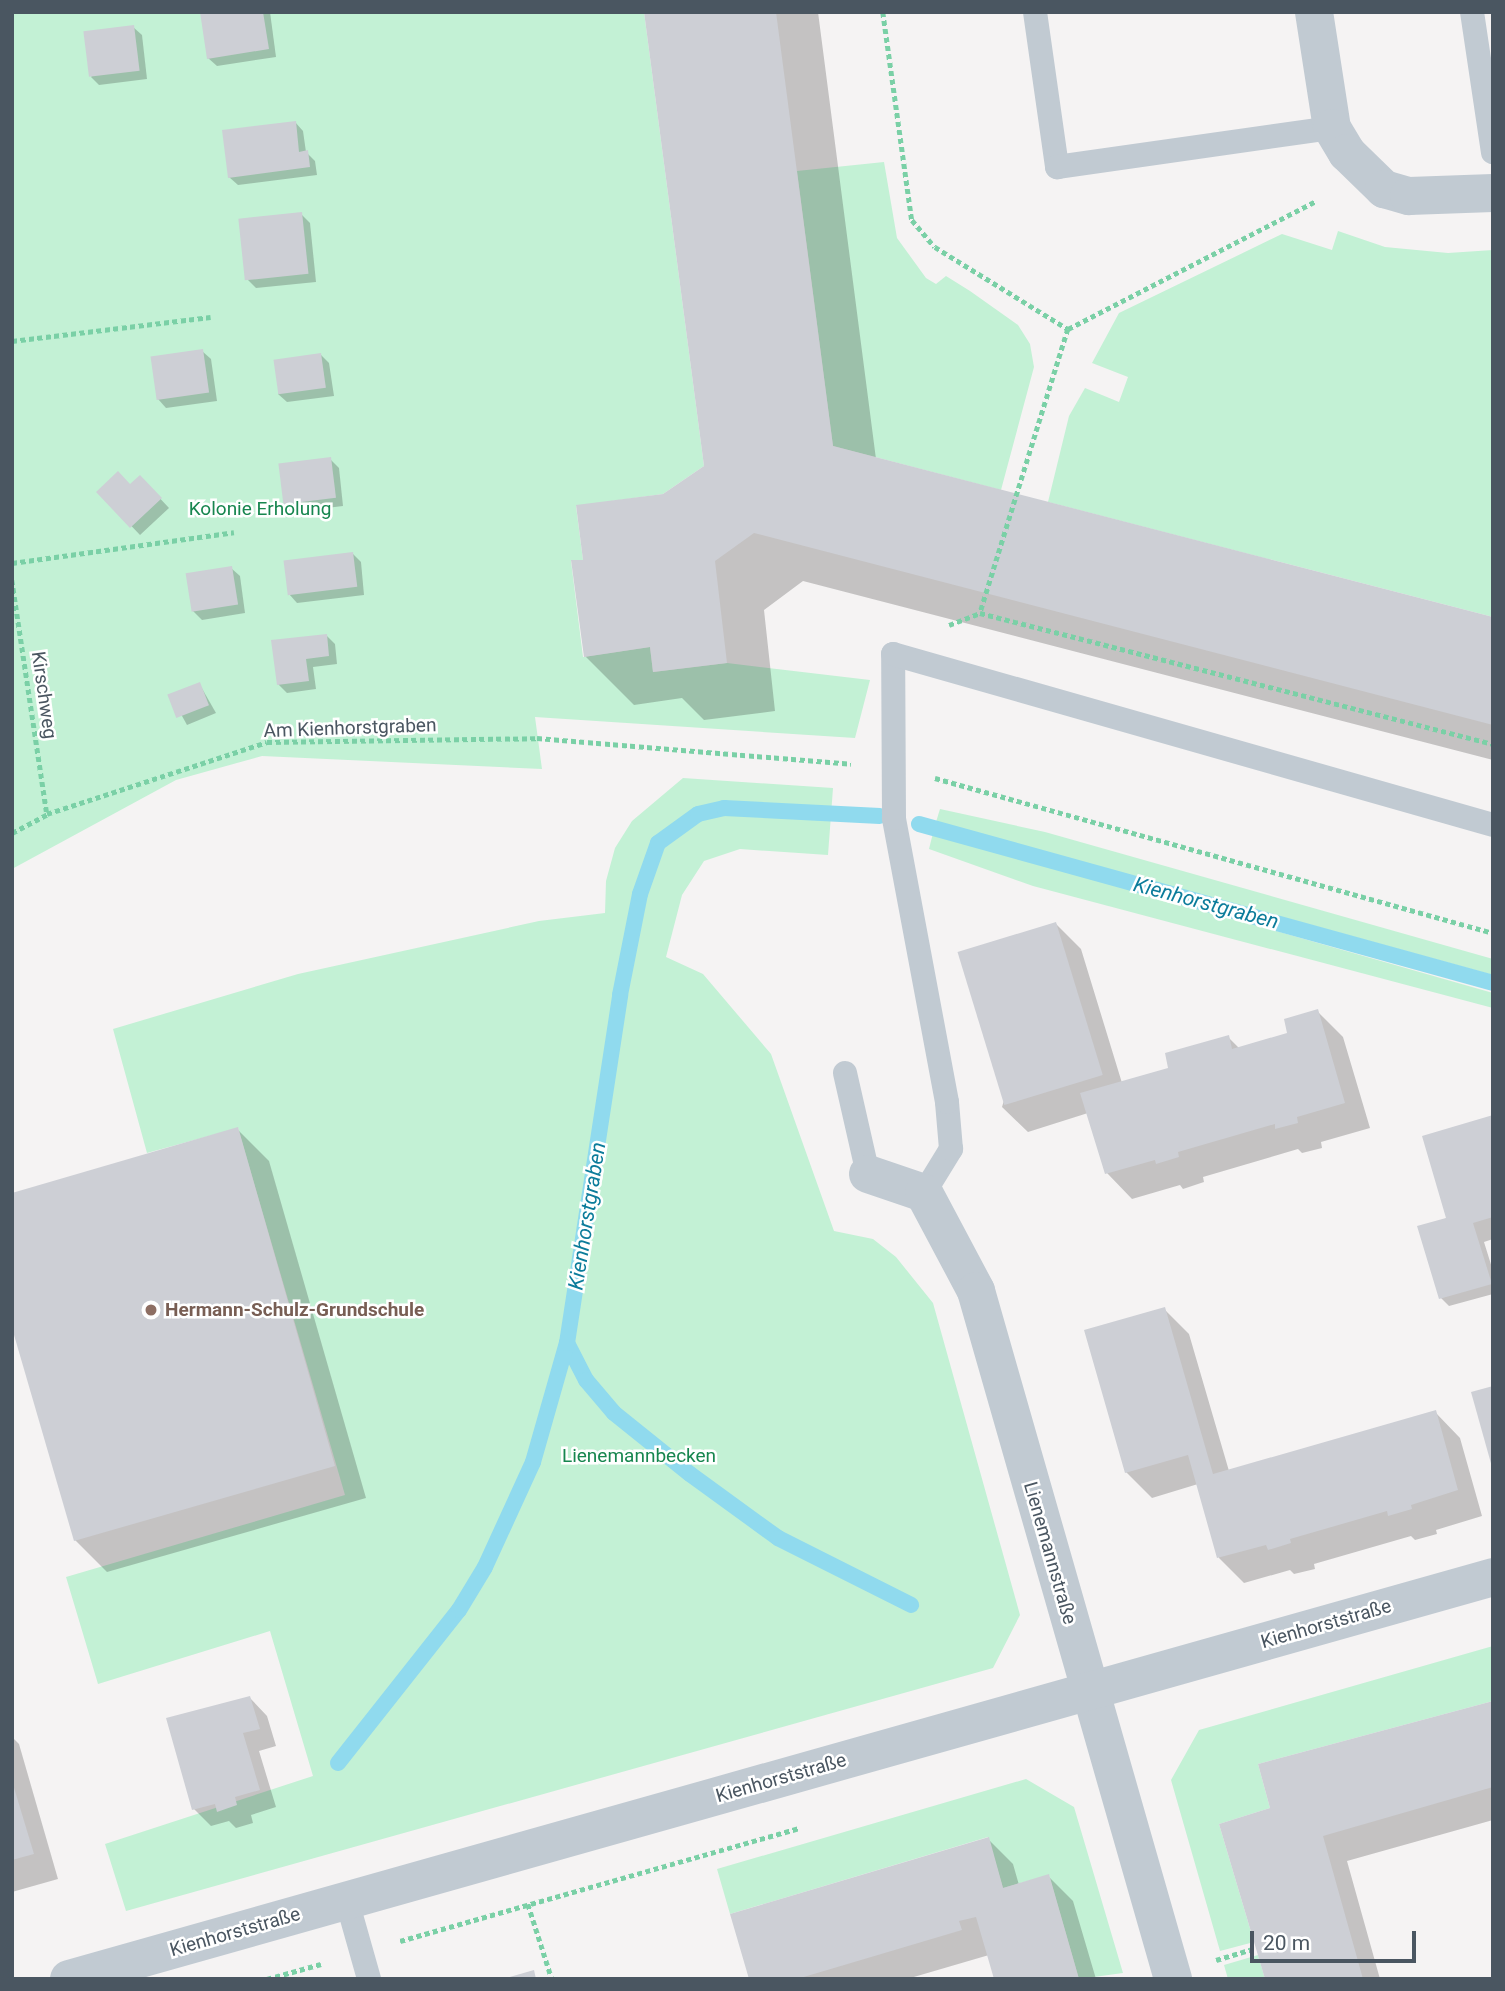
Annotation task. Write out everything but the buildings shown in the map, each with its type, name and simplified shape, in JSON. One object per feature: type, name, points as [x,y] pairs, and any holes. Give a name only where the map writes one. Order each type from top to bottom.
[{"type":"street","points":[[1314,12],[1332,128],[1347,153],[1384,189],[1409,195],[1493,192]]},
{"type":"street","points":[[868,1174],[924,1193]]},
{"type":"street","name":"Lienemannstraße","points":[[924,1193],[976,1291],[1172,1979]]},
{"type":"street","name":"Kienhorststraße","points":[[69,1979],[1493,1577]]},
{"type":"lane","points":[[1035,12],[1057,167],[1332,128]]},
{"type":"lane","points":[[1472,12],[1493,152]]},
{"type":"lane","points":[[924,1193],[951,1149],[947,1102],[894,818],[893,654],[1493,825]]},
{"type":"lane","points":[[845,1073],[868,1174]]},
{"type":"lane","points":[[347,1901],[369,1979]]},
{"type":"path","points":[[883,12],[912,220],[935,247],[1069,329]]},
{"type":"path","points":[[1315,201],[1069,329],[980,613],[1493,744]]},
{"type":"path","points":[[12,341],[211,317]]},
{"type":"path","points":[[12,563],[233,532]]},
{"type":"path","name":"Kirschweg","points":[[12,580],[47,814]]},
{"type":"path","name":"Am Kienhorstgraben","points":[[12,834],[47,814],[267,742],[537,737],[893,767],[1493,933]]},
{"type":"path","points":[[267,1979],[812,1824]]},
{"type":"path","points":[[528,1904],[552,1979]]},
{"type":"path","points":[[1213,1961],[1256,1948]]},
{"type":"green space","name":"Kolonie Erholung","points":[[12,12],[644,12],[704,466],[663,494],[576,506],[583,560],[571,561],[583,657],[650,647],[653,672],[727,663],[870,680],[855,738],[535,717],[542,769],[262,756],[176,780],[12,869]]},
{"type":"green space","points":[[884,162],[897,238],[926,278],[936,284],[946,276],[970,291],[1018,325],[1030,344],[1034,367],[1001,490],[833,446],[797,171]]},
{"type":"green space","points":[[1338,231],[1385,247],[1448,253],[1493,250],[1493,617],[1048,502],[1069,416],[1085,388],[1119,402],[1128,377],[1092,363],[1119,313],[1282,234],[1332,250]]},
{"type":"green space","name":"Lienemannbecken","points":[[683,778],[833,788],[828,855],[740,849],[704,861],[682,895],[666,957],[703,974],[771,1054],[834,1231],[873,1239],[896,1257],[933,1303],[1020,1615],[993,1668],[126,1911],[105,1844],[313,1776],[270,1631],[98,1684],[66,1577],[345,1495],[238,1128],[147,1153],[113,1029],[298,974],[539,921],[605,913],[606,881],[615,848],[632,821]]},
{"type":"green space","points":[[940,809],[1045,832],[1493,959],[1493,975],[936,822]]},
{"type":"green space","points":[[933,833],[1493,993],[1493,1008],[1033,886],[929,849]]},
{"type":"green space","points":[[1493,1646],[1493,1701],[1258,1764],[1270,1808],[1219,1824],[1254,1942],[1220,1951],[1171,1780],[1199,1730]]},
{"type":"green space","points":[[1026,1779],[1074,1807],[1123,1973],[1079,1979],[1049,1875],[1003,1888],[988,1837],[730,1914],[717,1869]]},
{"type":"green space","points":[[1258,1955],[1265,1979],[1228,1979],[1224,1965]]},
{"type":"waterway","name":"Kienhorstgraben","points":[[338,1763],[459,1610],[485,1567],[533,1462],[567,1343],[620,995],[640,894],[658,843],[698,814],[724,808],[880,816]]},
{"type":"waterway","name":"Kienhorstgraben","points":[[919,824],[1493,983]]},
{"type":"waterway","points":[[567,1343],[586,1380],[614,1413],[690,1474],[778,1538],[911,1605]]},
{"type":"place","name":"Hermann-Schulz-Grundschule","points":[[151,1310]]}]
